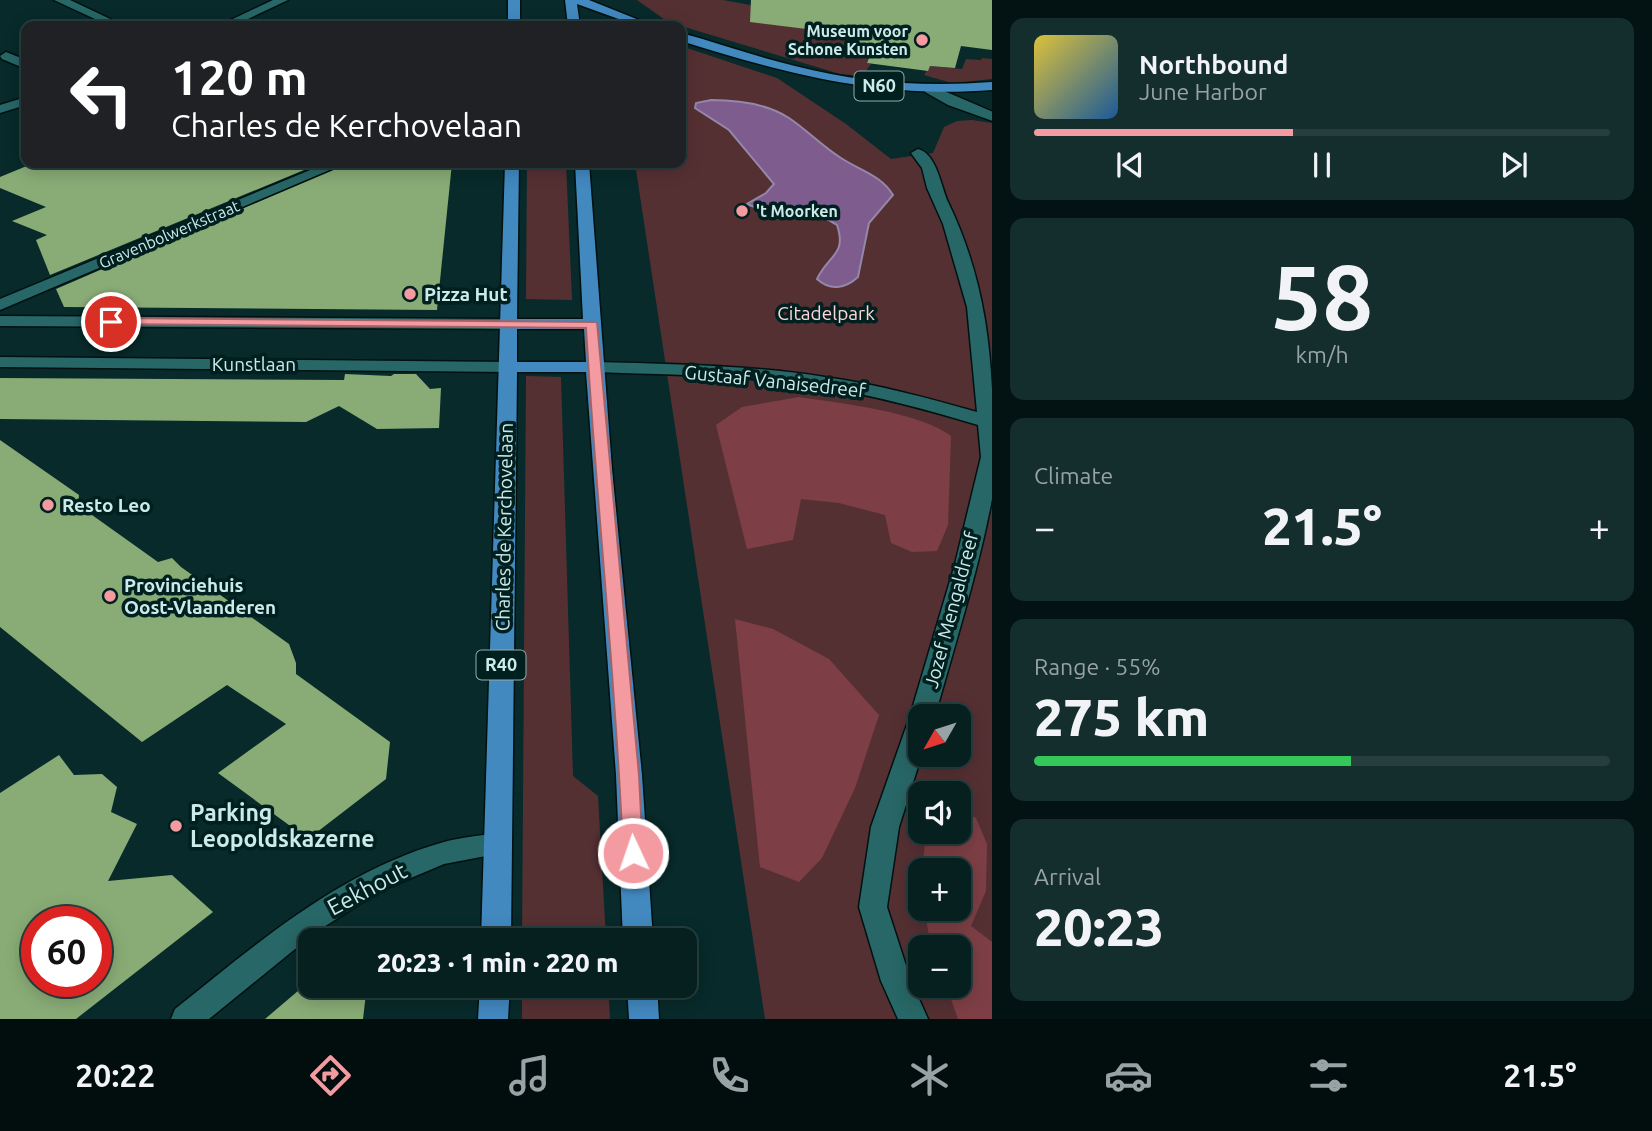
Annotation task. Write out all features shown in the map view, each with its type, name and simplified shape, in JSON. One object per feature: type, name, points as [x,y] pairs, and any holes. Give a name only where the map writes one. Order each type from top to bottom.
[{"type":"main road","points":[[514,0],[514,21]]},
{"type":"main road","points":[[571,0],[573,21]]},
{"type":"main road","points":[[578,0],[636,21]]},
{"type":"main road","points":[[622,3],[644,21]]},
{"type":"main road","name":"N60","points":[[686,39],[810,76],[859,84],[930,89],[992,86]]},
{"type":"main road","name":"Charles de Kerchovelaan","points":[[496,928],[512,168]]},
{"type":"main road","points":[[582,168],[602,469],[629,775],[637,928]]},
{"type":"main road","points":[[509,324],[592,324]]},
{"type":"main road","points":[[508,367],[595,368]]},
{"type":"main road","points":[[493,1019],[494,998]]},
{"type":"main road","points":[[643,998],[644,1019]]},
{"type":"street","points":[[60,0],[108,21]]},
{"type":"street","points":[[235,21],[282,0]]},
{"type":"street","points":[[6,57],[21,63]]},
{"type":"street","points":[[930,89],[953,102],[992,117]]},
{"type":"street","points":[[0,109],[21,102]]},
{"type":"street","name":"Jozef Mengaldreef","points":[[918,153],[929,168],[932,183],[951,224],[976,307],[992,458],[925,704]]},
{"type":"street","name":"Gravenbolwerkstraat","points":[[0,305],[326,168]]},
{"type":"street","points":[[0,321],[509,324]]},
{"type":"street","name":"Kunstlaan","points":[[0,362],[508,367]]},
{"type":"street","name":"Gustaaf Vanaisedreef","points":[[595,368],[732,372],[825,382],[902,397],[989,423]]},
{"type":"street","name":"Jozef Mengaldreef","points":[[908,757],[885,827],[873,907],[896,981],[913,1019]]},
{"type":"street","name":"Eekhout","points":[[186,1019],[309,920],[393,872],[441,853],[497,844]]},
{"type":"green space","points":[[637,0],[723,0],[761,7],[856,34],[845,55],[869,58],[867,63],[871,64],[862,76],[840,74],[686,27],[686,21],[667,21]]},
{"type":"green space","name":"Citadelpark","points":[[686,48],[777,78],[846,124],[891,159],[933,153],[944,127],[957,121],[992,123],[992,1019],[765,1019],[636,168],[686,168]]},
{"type":"green space","points":[[966,59],[992,59],[992,79],[952,83],[924,75],[930,66],[962,69]]},
{"type":"green space","points":[[527,168],[566,168],[572,300],[526,299]]},
{"type":"green space","points":[[526,376],[561,377],[573,776],[598,796],[605,928],[522,928]]},
{"type":"green space","points":[[522,998],[609,998],[610,1019],[522,1019]]},
{"type":"shaded area","points":[[711,100],[751,103],[780,113],[888,188],[893,195],[869,223],[858,277],[837,287],[817,279],[838,249],[840,235],[837,225],[807,210],[765,209],[747,204],[766,193],[774,184],[729,130],[695,108],[696,103]]},
{"type":"shaded area","points":[[799,397],[900,415],[951,436],[948,525],[937,551],[912,552],[891,543],[885,515],[839,503],[801,499],[793,540],[747,549],[716,425],[742,407]]},
{"type":"shaded area","points":[[735,619],[773,629],[829,659],[879,715],[855,788],[822,858],[799,882],[760,867]]},
{"type":"shaded area","points":[[971,816],[976,818],[987,844],[986,891],[971,926],[992,942],[992,1019],[958,1019],[951,998],[971,998],[971,935],[929,935],[926,921],[971,921],[971,858],[923,858],[925,844],[971,844]]},
{"type":"building","name":"Museum voor Schone Kunsten","points":[[751,0],[992,0],[992,50],[961,46],[955,68],[930,66],[928,71],[867,63],[869,58],[844,55],[855,35],[750,22]]},
{"type":"building","points":[[22,168],[309,168],[50,275],[36,240],[47,235],[12,221],[46,207],[0,188],[0,177]]},
{"type":"building","points":[[336,168],[451,168],[437,310],[64,307],[56,289]]},
{"type":"building","points":[[345,374],[416,374],[430,389],[441,388],[439,428],[377,429],[339,406],[306,422],[0,419],[0,378],[344,380]]},
{"type":"building","name":"Provinciehuis Oost-Vlaanderen","points":[[0,440],[79,495],[78,505],[158,562],[172,558],[289,644],[296,663],[296,674],[390,742],[386,779],[308,839],[218,773],[286,724],[227,685],[142,742],[0,627]]},
{"type":"building","points":[[59,755],[74,775],[102,774],[117,787],[111,812],[137,824],[108,881],[172,875],[213,912],[112,991],[112,906],[21,906],[21,997],[104,997],[76,1019],[0,1019],[0,793]]},
{"type":"building","points":[[298,991],[298,998],[365,998],[363,1019],[265,1019]]},
{"type":"place","name":"Museum voor Schone Kunsten","points":[[922,40]]},
{"type":"place","name":"'t Moorken","points":[[742,211]]},
{"type":"place","name":"Pizza Hut","points":[[410,294]]},
{"type":"place","name":"Resto Leo","points":[[48,505]]},
{"type":"place","name":"Provinciehuis Oost-Vlaanderen","points":[[110,596]]},
{"type":"place","name":"Parking Leopoldskazerne","points":[[176,826]]},
{"type":"route","points":[[111,322],[592,324],[633,853]]}]
